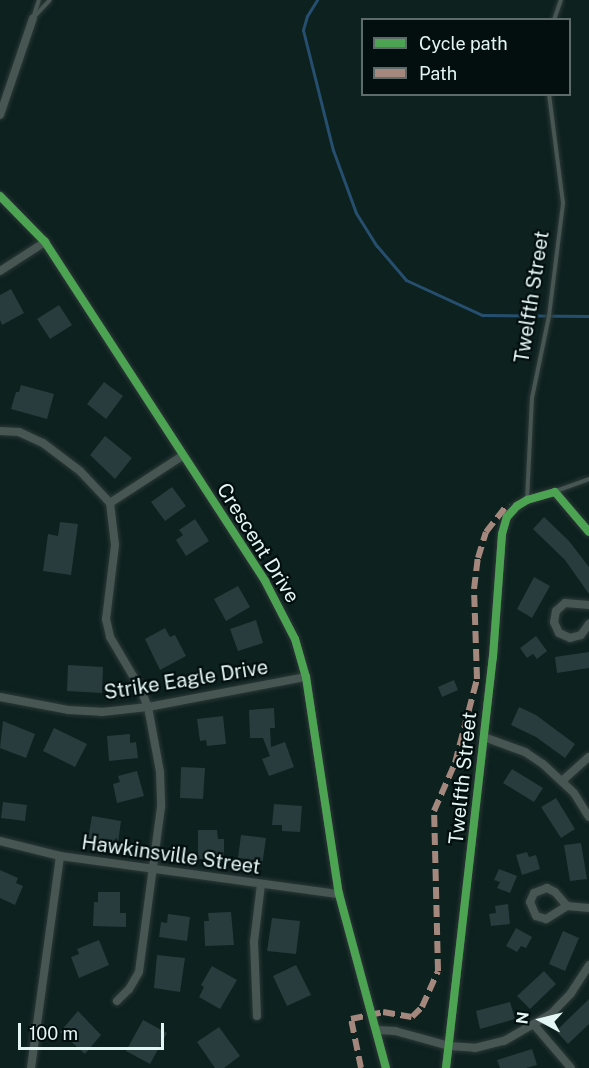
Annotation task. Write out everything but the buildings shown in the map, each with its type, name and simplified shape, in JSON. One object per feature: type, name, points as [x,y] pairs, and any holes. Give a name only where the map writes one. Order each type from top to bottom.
[{"type":"street","points":[[0,115],[33,18]]},
{"type":"street","name":"Crescent Drive","points":[[0,196],[45,242],[283,613],[295,639],[306,677],[339,894],[386,1068]]},
{"type":"street","points":[[0,271],[45,242]]},
{"type":"street","points":[[0,431],[19,432],[44,443],[80,471],[110,503],[114,545],[106,619],[110,637],[140,688],[148,707],[160,772],[162,807],[138,972],[129,989],[117,1001]]},
{"type":"street","points":[[110,503],[182,456]]},
{"type":"street","points":[[526,500],[555,492],[589,532]]},
{"type":"street","name":"Twelfth Street","points":[[446,1068],[484,736],[502,534],[507,517],[526,500]]},
{"type":"street","points":[[589,605],[565,603],[556,611],[554,622],[559,633],[570,638],[582,635],[589,624]]},
{"type":"street","name":"Strike Eagle Drive","points":[[0,697],[85,712],[148,707],[306,677]]},
{"type":"street","points":[[484,736],[525,752],[562,781],[589,817]]},
{"type":"street","points":[[562,781],[589,757]]},
{"type":"street","name":"Hawkinsville Street","points":[[0,841],[60,856],[339,894]]},
{"type":"street","points":[[31,1068],[60,856]]},
{"type":"street","points":[[257,1016],[254,942],[261,884]]},
{"type":"street","points":[[567,906],[589,908]]},
{"type":"street","points":[[377,1030],[394,1031],[449,1046],[475,1048],[490,1045],[535,1026],[561,1005],[589,965]]},
{"type":"street","points":[[535,1026],[571,1068]]},
{"type":"lane","points":[[33,18],[39,0]]},
{"type":"lane","points":[[33,18],[50,0]]},
{"type":"lane","points":[[555,18],[561,0]]},
{"type":"lane","name":"Twelfth Street","points":[[526,500],[532,398],[549,316],[563,203],[549,96]]},
{"type":"lane","points":[[555,492],[589,479]]},
{"type":"waterway","points":[[317,0],[307,16],[303,30],[333,150],[356,213],[377,246],[406,280],[482,315],[589,316]]},
{"type":"marked path","points":[[361,1068],[351,1019],[383,1012],[412,1017],[422,1007],[438,971],[434,811],[455,763],[477,679],[474,589],[478,558],[486,532],[508,504]]},
{"type":"cycle path","points":[[0,196],[45,242],[265,581],[295,639],[306,677],[339,894],[386,1068]]},
{"type":"cycle path","points":[[446,1068],[493,657],[502,534],[507,517],[517,506],[527,500],[555,492],[589,532]]}]
